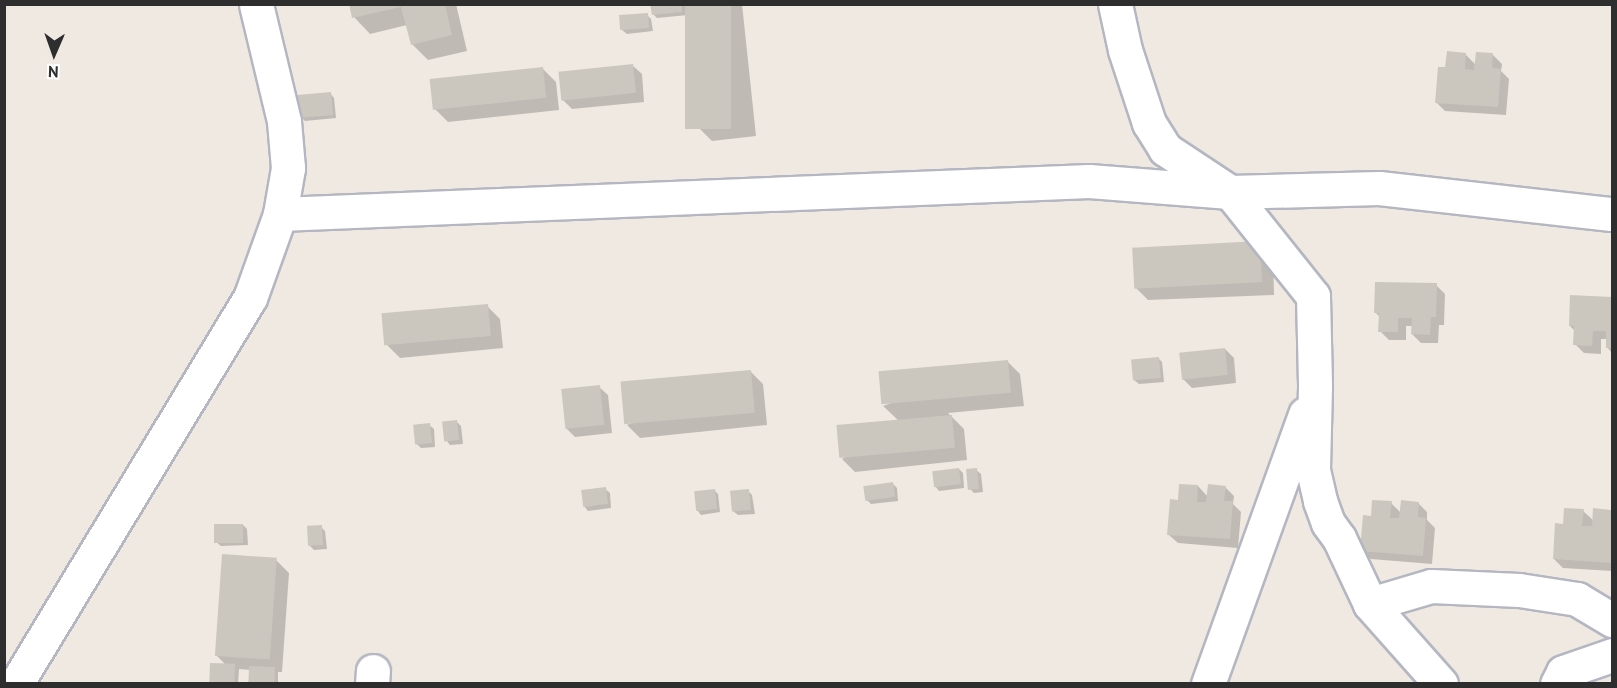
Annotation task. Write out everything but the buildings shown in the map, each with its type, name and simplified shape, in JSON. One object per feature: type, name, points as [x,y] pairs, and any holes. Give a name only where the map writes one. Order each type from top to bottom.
[{"type":"street","points":[[16,684],[250,298],[280,214],[288,168],[284,121],[256,4]]},
{"type":"street","points":[[1115,4],[1125,50],[1149,123],[1165,148],[1230,192],[1313,296],[1315,387],[1313,470],[1320,501],[1328,523],[1339,537],[1370,604],[1441,684]]},
{"type":"street","points":[[280,214],[1089,181],[1230,192],[1379,188],[1612,214]]},
{"type":"street","points":[[1208,684],[1315,387]]},
{"type":"street","points":[[1370,604],[1431,585],[1519,590],[1577,599],[1612,620]]},
{"type":"street","points":[[1557,684],[1563,672],[1612,655]]}]
